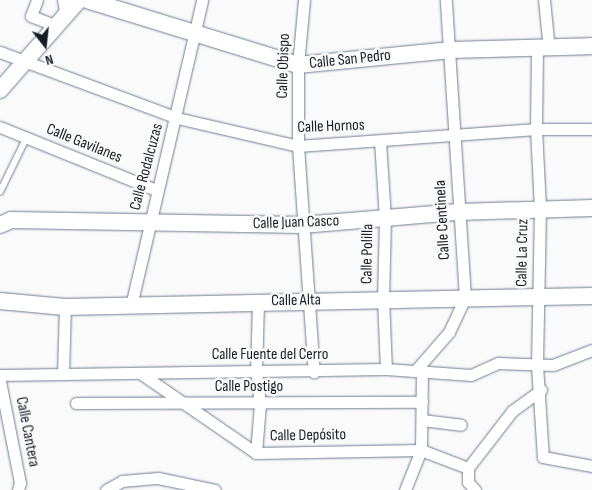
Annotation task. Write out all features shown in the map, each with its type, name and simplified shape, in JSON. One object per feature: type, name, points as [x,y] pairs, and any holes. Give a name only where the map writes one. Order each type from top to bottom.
[{"type":"street","points":[[37,0],[31,16],[55,25],[65,10],[63,0]]},
{"type":"street","points":[[0,90],[79,0]]},
{"type":"street","name":"Calle San Pedro","points":[[87,0],[195,35],[298,65],[451,50],[543,49],[592,46]]},
{"type":"street","name":"Calle Rodalcuzas","points":[[131,306],[156,190],[177,118],[202,0]]},
{"type":"street","name":"Calle Obispo","points":[[304,0],[298,65],[298,146],[302,226],[314,372]]},
{"type":"street","name":"Calle Centinela","points":[[418,371],[449,332],[465,297],[458,212],[451,50],[446,0]]},
{"type":"street","name":"Calle La Cruz","points":[[544,0],[543,49],[536,129],[540,209],[537,365],[543,458],[592,466]]},
{"type":"street","name":"Calle Hornos","points":[[0,52],[177,118],[298,146],[536,129],[592,129]]},
{"type":"street","name":"Calle Gavilanes","points":[[0,127],[156,190]]},
{"type":"street","name":"Calle Polilla","points":[[380,141],[385,218],[383,298],[386,369]]},
{"type":"street","name":"Calle Juan Casco","points":[[0,224],[11,220],[302,226],[458,212],[592,208]]},
{"type":"street","name":"Calle Alta","points":[[0,301],[65,307],[308,302],[383,298],[592,296]]},
{"type":"street","points":[[256,453],[260,404],[256,371],[258,302]]},
{"type":"street","points":[[62,374],[65,307]]},
{"type":"street","name":"Calle Fuente del Cerro","points":[[0,375],[256,371],[314,372],[386,369],[470,375],[498,363],[553,365],[592,350]]},
{"type":"street","points":[[405,490],[421,450],[422,402],[418,371]]},
{"type":"street","name":"Calle Depósito","points":[[140,373],[256,453],[421,450],[468,468]]},
{"type":"street","name":"Calle Cantera","points":[[0,381],[20,483],[18,490]]},
{"type":"street","points":[[475,490],[468,482],[468,468],[512,411],[540,390]]},
{"type":"street","name":"Calle Postigo","points":[[76,403],[260,404],[422,402]]},
{"type":"street","points":[[422,420],[461,425]]},
{"type":"street","points":[[106,490],[122,481],[158,478],[215,490]]},
{"type":"lane","points":[[0,192],[26,139]]}]
